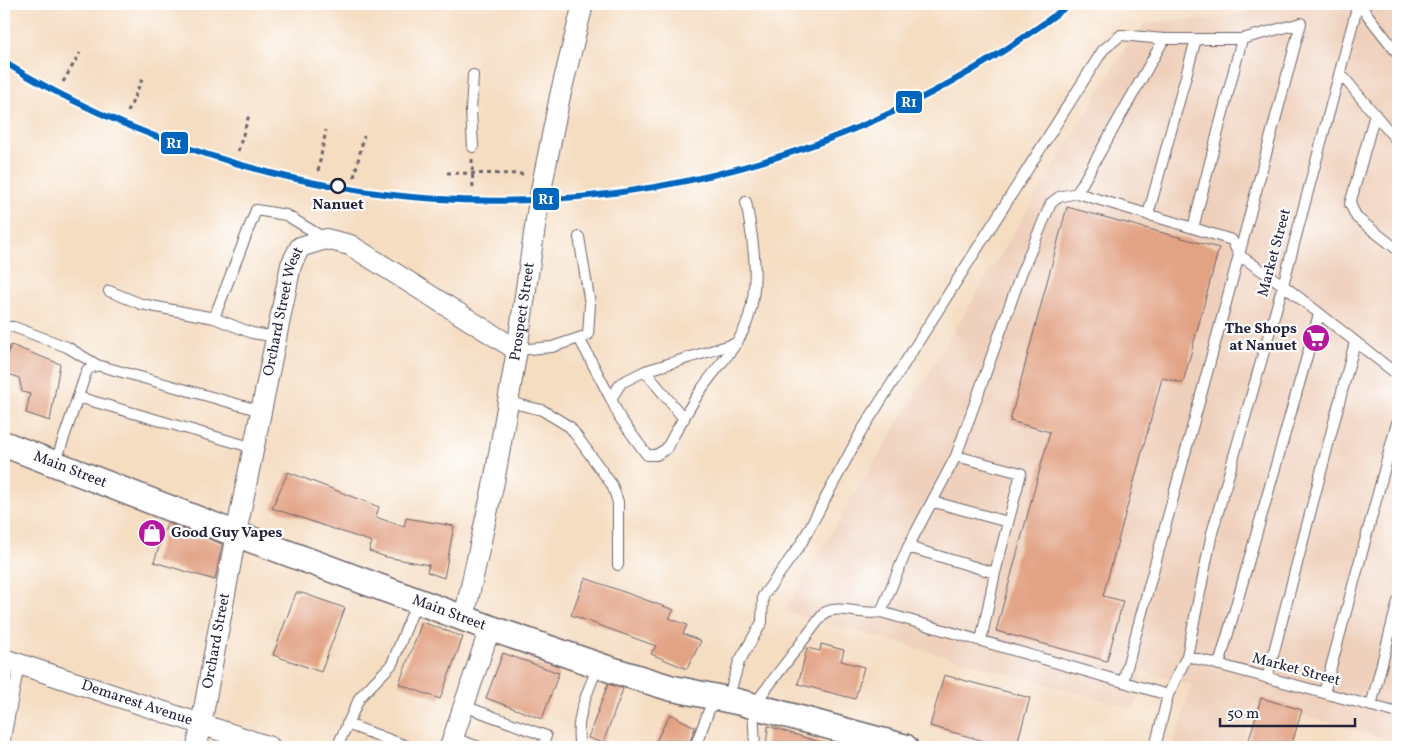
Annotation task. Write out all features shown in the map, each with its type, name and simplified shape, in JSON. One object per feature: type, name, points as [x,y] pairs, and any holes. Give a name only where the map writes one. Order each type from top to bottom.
[{"type":"street","name":"Prospect Street","points":[[464,618],[495,477],[517,350],[539,200],[560,96],[583,4]]},
{"type":"street","name":"Orchard Street West","points":[[236,534],[291,265],[300,247],[326,239],[350,245],[517,350]]},
{"type":"street","name":"Main Street","points":[[4,444],[236,534],[598,666],[671,688],[753,706],[901,747]]},
{"type":"street","name":"Orchard Street","points":[[197,747],[203,723],[236,534]]},
{"type":"street","points":[[452,743],[490,628]]},
{"type":"street","name":"Demarest Avenue","points":[[12,662],[203,723],[270,747]]},
{"type":"lane","points":[[1359,4],[1398,54]]},
{"type":"lane","name":"Market Street","points":[[1155,747],[1168,694],[1186,656],[1212,533],[1359,4]]},
{"type":"lane","points":[[695,747],[762,622],[763,596],[801,544],[861,432],[1103,50],[1121,35],[1164,39],[1242,39],[1301,23],[1124,682]]},
{"type":"lane","points":[[1077,193],[1164,39]]},
{"type":"lane","points":[[1148,215],[1196,39]]},
{"type":"lane","points":[[1193,228],[1242,39]]},
{"type":"lane","points":[[1340,73],[1398,142]]},
{"type":"lane","points":[[473,75],[473,147]]},
{"type":"lane","points":[[1375,114],[1350,204],[1357,218],[1398,250]]},
{"type":"lane","points":[[881,612],[908,547],[934,502],[956,456],[1021,274],[1052,203],[1059,197],[1077,193],[1232,240],[1239,255],[1282,285],[1398,375]]},
{"type":"lane","points":[[579,338],[620,418],[644,452],[651,456],[666,450],[701,390],[737,343],[745,329],[751,308],[755,256],[746,202]]},
{"type":"lane","points":[[214,318],[256,210],[286,215],[326,239]]},
{"type":"lane","points":[[517,350],[552,347],[588,335],[590,304],[579,237]]},
{"type":"lane","points":[[109,291],[141,304],[214,318],[252,333],[276,337]]},
{"type":"lane","points":[[1219,665],[1319,314]]},
{"type":"lane","points":[[4,330],[6,327],[14,327],[67,347],[96,365],[261,411]]},
{"type":"lane","points":[[1267,678],[1355,342]]},
{"type":"lane","points":[[611,399],[621,382],[645,371],[737,343]]},
{"type":"lane","points":[[54,465],[87,370],[96,365]]},
{"type":"lane","points":[[645,371],[684,419]]},
{"type":"lane","points":[[78,397],[254,448]]},
{"type":"lane","points":[[508,402],[542,410],[570,427],[612,485],[618,502],[618,565]]},
{"type":"lane","points":[[1324,693],[1398,419]]},
{"type":"lane","points":[[956,456],[1020,473],[995,573],[981,641]]},
{"type":"lane","points":[[934,502],[1008,522]]},
{"type":"lane","points":[[908,547],[995,573]]},
{"type":"lane","points":[[337,747],[360,697],[392,664],[418,601]]},
{"type":"lane","points":[[1371,706],[1398,601]]},
{"type":"lane","points":[[755,747],[753,706],[824,613],[832,610],[871,614],[881,612],[1168,694]]},
{"type":"lane","name":"Market Street","points":[[1186,656],[1398,713]]},
{"type":"lane","points":[[4,744],[12,662]]},
{"type":"lane","points":[[580,747],[578,739],[581,708],[598,666]]},
{"type":"lane","points":[[464,706],[546,736],[542,747]]},
{"type":"lane","points":[[347,724],[409,747]]},
{"type":"lane","points":[[452,743],[479,747]]},
{"type":"path","points":[[63,82],[80,53]]},
{"type":"path","points":[[128,112],[143,77]]},
{"type":"path","points":[[238,151],[249,115]]},
{"type":"path","points":[[318,171],[326,130]]},
{"type":"path","points":[[354,177],[364,136]]},
{"type":"path","points":[[447,173],[471,171],[527,174]]},
{"type":"path","points":[[471,171],[473,189]]},
{"type":"shaded area","points":[[1263,4],[1398,4],[1398,742],[1254,702],[1241,747],[1174,747],[1191,685],[1143,671],[1135,709],[784,611],[1123,52],[1136,34],[1145,24],[1169,20],[1223,19]]},
{"type":"building","points":[[1067,207],[1219,248],[1183,383],[1162,378],[1103,596],[1123,601],[1107,661],[996,631],[1050,432],[1010,421]]},
{"type":"building","points":[[11,345],[60,364],[50,421],[26,413],[30,394],[22,392],[19,378],[4,372],[4,361]]},
{"type":"building","points":[[288,472],[379,507],[376,517],[404,527],[406,518],[454,526],[444,578],[427,572],[429,565],[386,557],[369,551],[372,542],[272,508]]},
{"type":"building","points":[[167,523],[222,544],[215,580],[154,562]]},
{"type":"building","points":[[585,578],[674,610],[669,618],[687,625],[683,634],[701,641],[687,669],[651,654],[656,646],[571,615]]},
{"type":"building","points":[[296,593],[302,593],[345,608],[321,672],[273,655]]},
{"type":"building","points":[[422,622],[463,637],[440,699],[399,684]]},
{"type":"building","points":[[821,644],[844,650],[841,661],[864,667],[855,699],[798,684],[807,648],[820,651]]},
{"type":"building","points":[[503,653],[559,673],[542,719],[486,698]]},
{"type":"building","points":[[944,675],[1030,698],[1016,747],[1006,747],[930,726]]},
{"type":"building","points":[[608,684],[623,689],[603,743],[588,738]]},
{"type":"building","points":[[1261,698],[1302,710],[1291,747],[1247,747]]},
{"type":"building","points":[[670,714],[695,727],[688,747],[653,747]]},
{"type":"building","points":[[768,726],[826,744],[825,747],[766,747]]},
{"type":"transit line","name":"R1","points":[[4,62],[52,90],[127,125],[206,154],[318,183],[431,198],[545,199],[657,187],[767,160],[873,121],[974,69],[1070,4]]},
{"type":"place","name":"Nanuet","points":[[338,186]]},
{"type":"place","name":"The Shops at Nanuet","points":[[1316,338]]},
{"type":"place","name":"Good Guy Vapes","points":[[152,533]]}]
